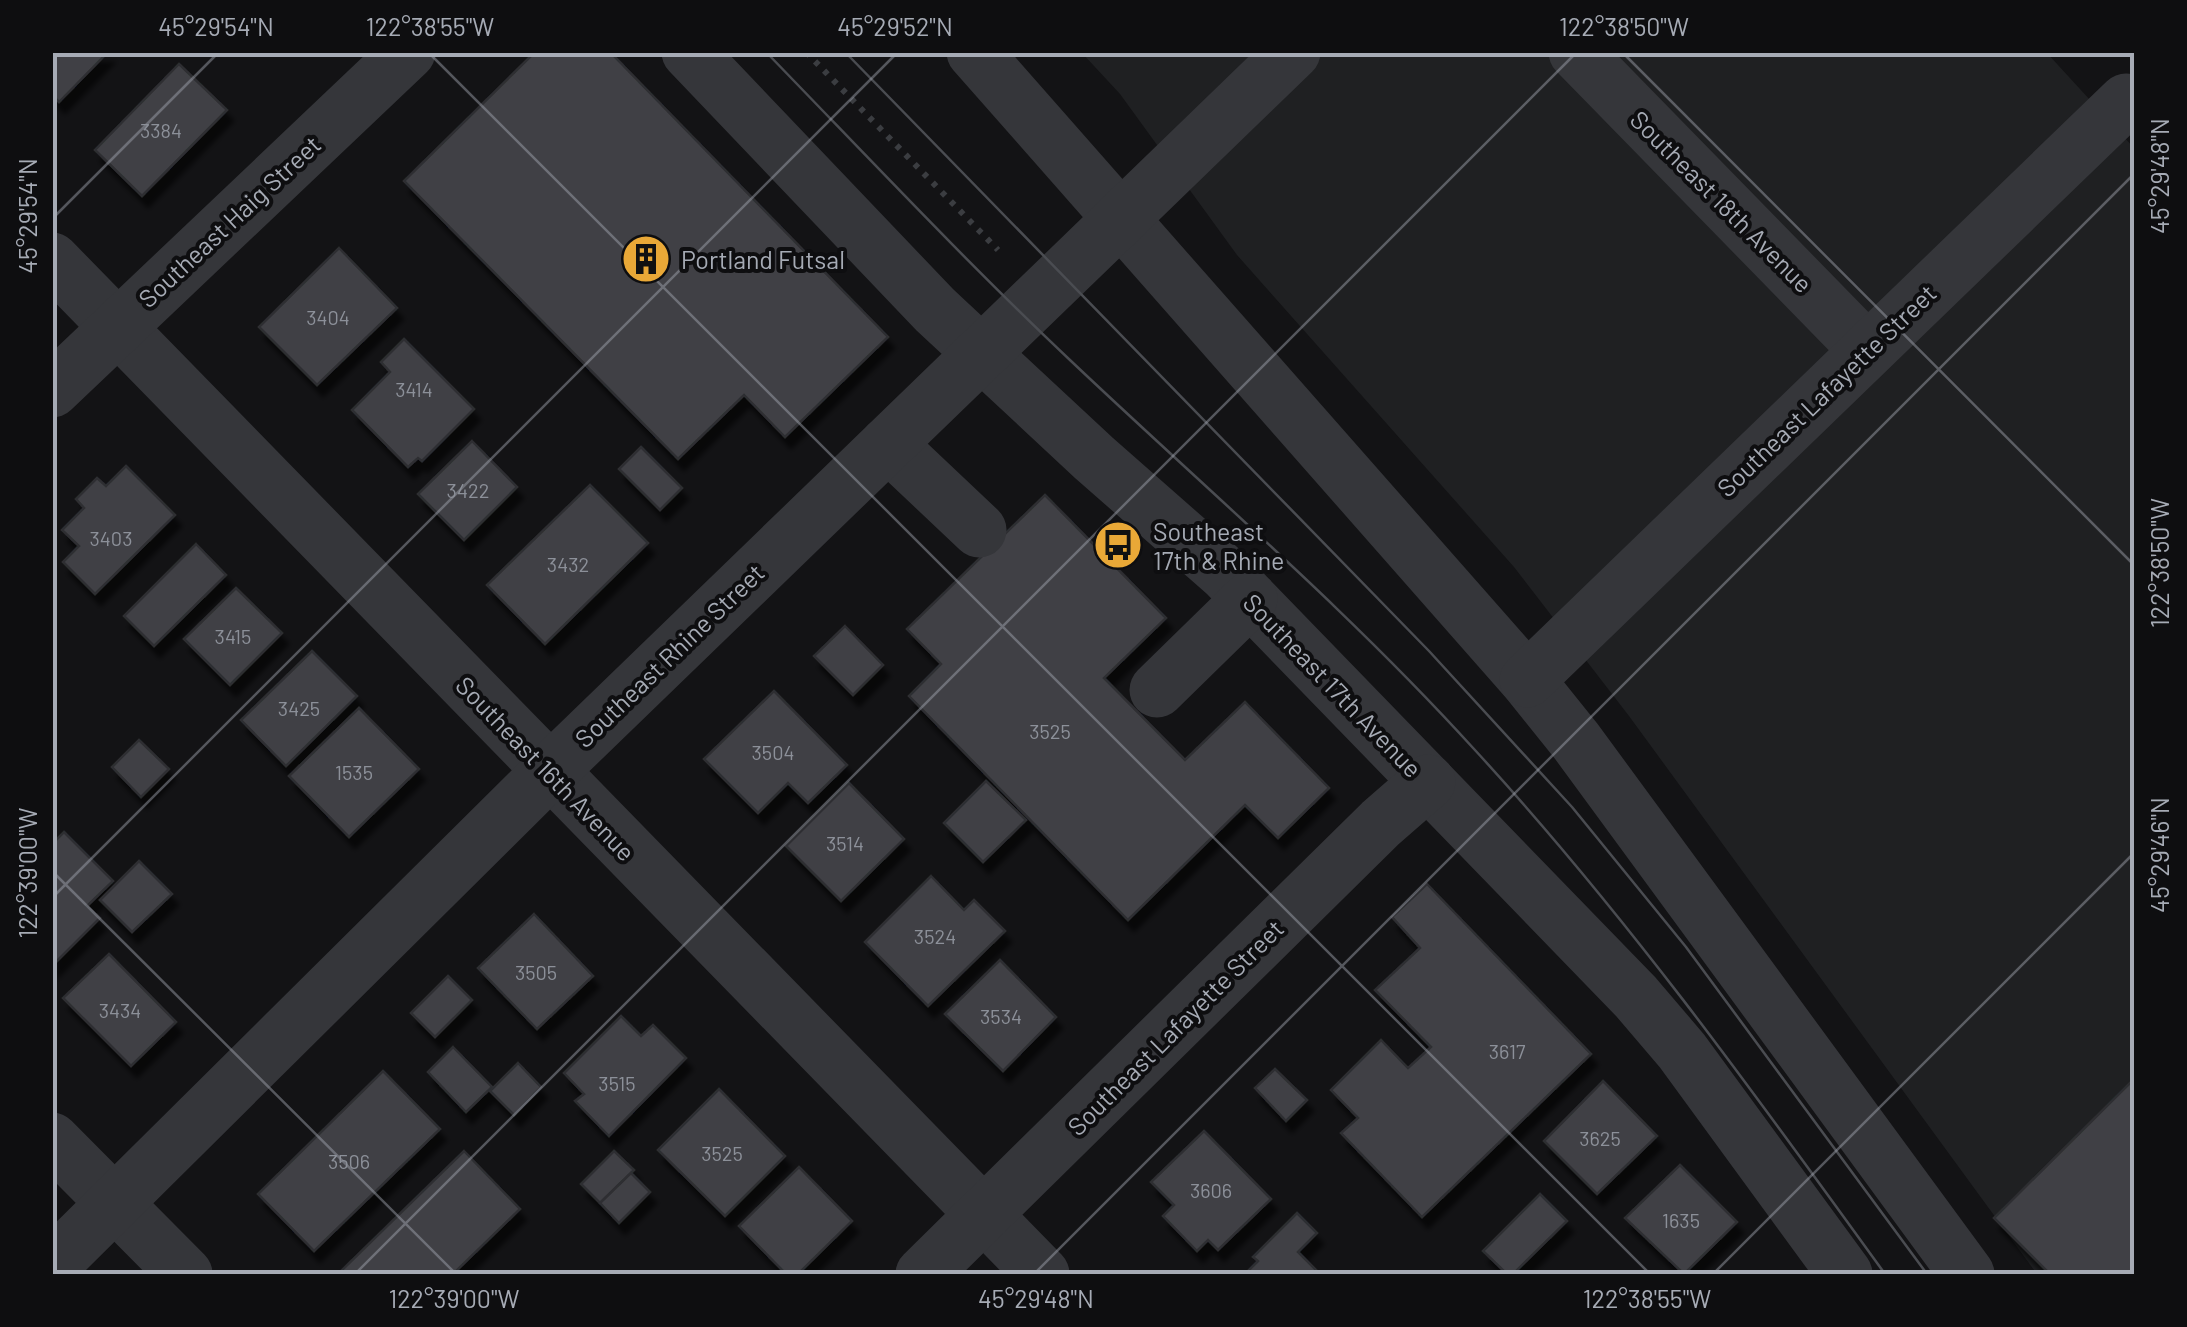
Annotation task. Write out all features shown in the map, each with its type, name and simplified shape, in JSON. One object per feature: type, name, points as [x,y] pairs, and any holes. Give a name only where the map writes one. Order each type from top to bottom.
[{"type":"street","name":"Southeast Haig Street","points":[[52,390],[408,52]]},
{"type":"street","name":"Southeast 17th Avenue","points":[[689,52],[924,298],[1250,599],[1636,997],[1682,1051],[1840,1273]]},
{"type":"street","points":[[974,52],[1527,680],[1967,1274]]},
{"type":"street","name":"Southeast Rhine Street","points":[[52,1265],[549,772],[1294,52]]},
{"type":"street","name":"Southeast 18th Avenue","points":[[1576,52],[1867,350]]},
{"type":"street","name":"Southeast Lafayette Street","points":[[1527,680],[2126,101]]},
{"type":"street","name":"Southeast 16th Avenue","points":[[52,260],[1042,1274]]},
{"type":"street","points":[[888,444],[979,530]]},
{"type":"street","points":[[1157,690],[1250,599]]},
{"type":"street","name":"Southeast Lafayette Street","points":[[923,1274],[1381,823],[1428,782]]},
{"type":"street","points":[[52,1140],[185,1274]]},
{"type":"path","points":[[806,52],[998,250]]},
{"type":"shaded area","points":[[1082,53],[2047,53],[2134,148],[2134,1274],[2037,1274],[1629,716],[1514,567],[1237,255],[1120,94]]},
{"type":"building","points":[[52,52],[108,52],[59,102],[52,95]]},
{"type":"building","name":"Portland Futsal","points":[[535,52],[610,52],[888,337],[785,437],[744,395],[678,459],[404,181]]},
{"type":"building","points":[[179,64],[227,110],[142,196],[95,150]]},
{"type":"building","points":[[339,248],[397,308],[317,385],[259,327]]},
{"type":"building","points":[[404,339],[474,409],[422,461],[418,458],[408,467],[352,410],[390,372],[381,362]]},
{"type":"building","points":[[472,441],[517,487],[464,540],[418,494]]},
{"type":"building","points":[[641,447],[682,488],[660,510],[619,469]]},
{"type":"building","points":[[126,466],[175,515],[95,594],[63,562],[79,546],[62,530],[84,508],[76,499],[97,478],[106,486]]},
{"type":"building","points":[[590,485],[648,543],[545,644],[487,585]]},
{"type":"building","points":[[1045,495],[1166,618],[1104,678],[1185,760],[1245,702],[1329,788],[1278,838],[1245,805],[1128,920],[909,696],[941,664],[907,629]]},
{"type":"building","points":[[196,544],[226,575],[154,646],[124,616]]},
{"type":"building","points":[[236,588],[282,633],[230,685],[184,639]]},
{"type":"building","points":[[845,626],[883,665],[853,695],[814,656]]},
{"type":"building","points":[[312,651],[357,696],[286,766],[241,720]]},
{"type":"building","points":[[774,691],[847,765],[808,803],[788,783],[758,813],[704,759]]},
{"type":"building","points":[[359,708],[419,769],[349,837],[289,776]]},
{"type":"building","points":[[139,740],[169,769],[141,797],[112,767]]},
{"type":"building","points":[[986,781],[1026,820],[983,862],[944,823]]},
{"type":"building","points":[[849,783],[904,839],[841,901],[786,846]]},
{"type":"building","points":[[64,832],[113,881],[87,906],[100,918],[52,966],[52,844]]},
{"type":"building","points":[[139,861],[172,894],[132,932],[100,900]]},
{"type":"building","points":[[931,876],[964,910],[974,900],[1005,931],[928,1006],[865,942]]},
{"type":"building","points":[[1427,884],[1591,1054],[1422,1217],[1341,1133],[1358,1118],[1331,1090],[1381,1040],[1408,1068],[1431,1047],[1375,990],[1420,948],[1392,917]]},
{"type":"building","points":[[534,914],[593,976],[537,1029],[478,968]]},
{"type":"building","points":[[109,954],[176,1022],[131,1066],[63,998]]},
{"type":"building","points":[[1000,960],[1056,1017],[1003,1071],[945,1014]]},
{"type":"building","points":[[448,976],[472,1000],[435,1037],[411,1013]]},
{"type":"building","points":[[621,1016],[641,1036],[653,1025],[686,1058],[609,1136],[575,1101],[584,1094],[564,1073]]},
{"type":"building","points":[[453,1047],[492,1087],[466,1112],[428,1072]]},
{"type":"building","points":[[518,1063],[541,1087],[514,1115],[490,1091]]},
{"type":"building","points":[[1275,1069],[1307,1100],[1286,1121],[1255,1088]]},
{"type":"building","points":[[383,1071],[440,1129],[314,1251],[258,1194]]},
{"type":"building","points":[[2134,1079],[2134,1274],[2050,1274],[1994,1218]]},
{"type":"building","points":[[1603,1081],[1657,1136],[1597,1194],[1544,1141]]},
{"type":"building","points":[[719,1089],[785,1156],[725,1216],[658,1150]]},
{"type":"building","points":[[1204,1131],[1271,1199],[1218,1250],[1208,1240],[1197,1251],[1163,1216],[1174,1205],[1151,1182]]},
{"type":"building","points":[[464,1151],[520,1209],[453,1274],[338,1274]]},
{"type":"building","points":[[614,1151],[634,1170],[600,1203],[581,1184]]},
{"type":"building","points":[[1680,1165],[1737,1222],[1684,1274],[1625,1218]]},
{"type":"building","points":[[799,1167],[852,1221],[798,1274],[786,1274],[739,1226]]},
{"type":"building","points":[[631,1173],[650,1192],[619,1223],[600,1203]]},
{"type":"building","points":[[1540,1194],[1567,1221],[1513,1274],[1507,1274],[1483,1251]]},
{"type":"building","points":[[1297,1213],[1317,1233],[1298,1252],[1320,1274],[1245,1274],[1258,1261],[1253,1257]]},
{"type":"tram line","points":[[766,52],[993,286],[1327,599],[1474,749],[1636,940],[1885,1274]]},
{"type":"tram line","points":[[845,52],[1429,651],[1572,807],[1686,947],[1927,1274]]},
{"type":"place","name":"Portland Futsal","points":[[646,259]]},
{"type":"place","name":"Southeast 17th & Rhine","points":[[1118,545]]}]
